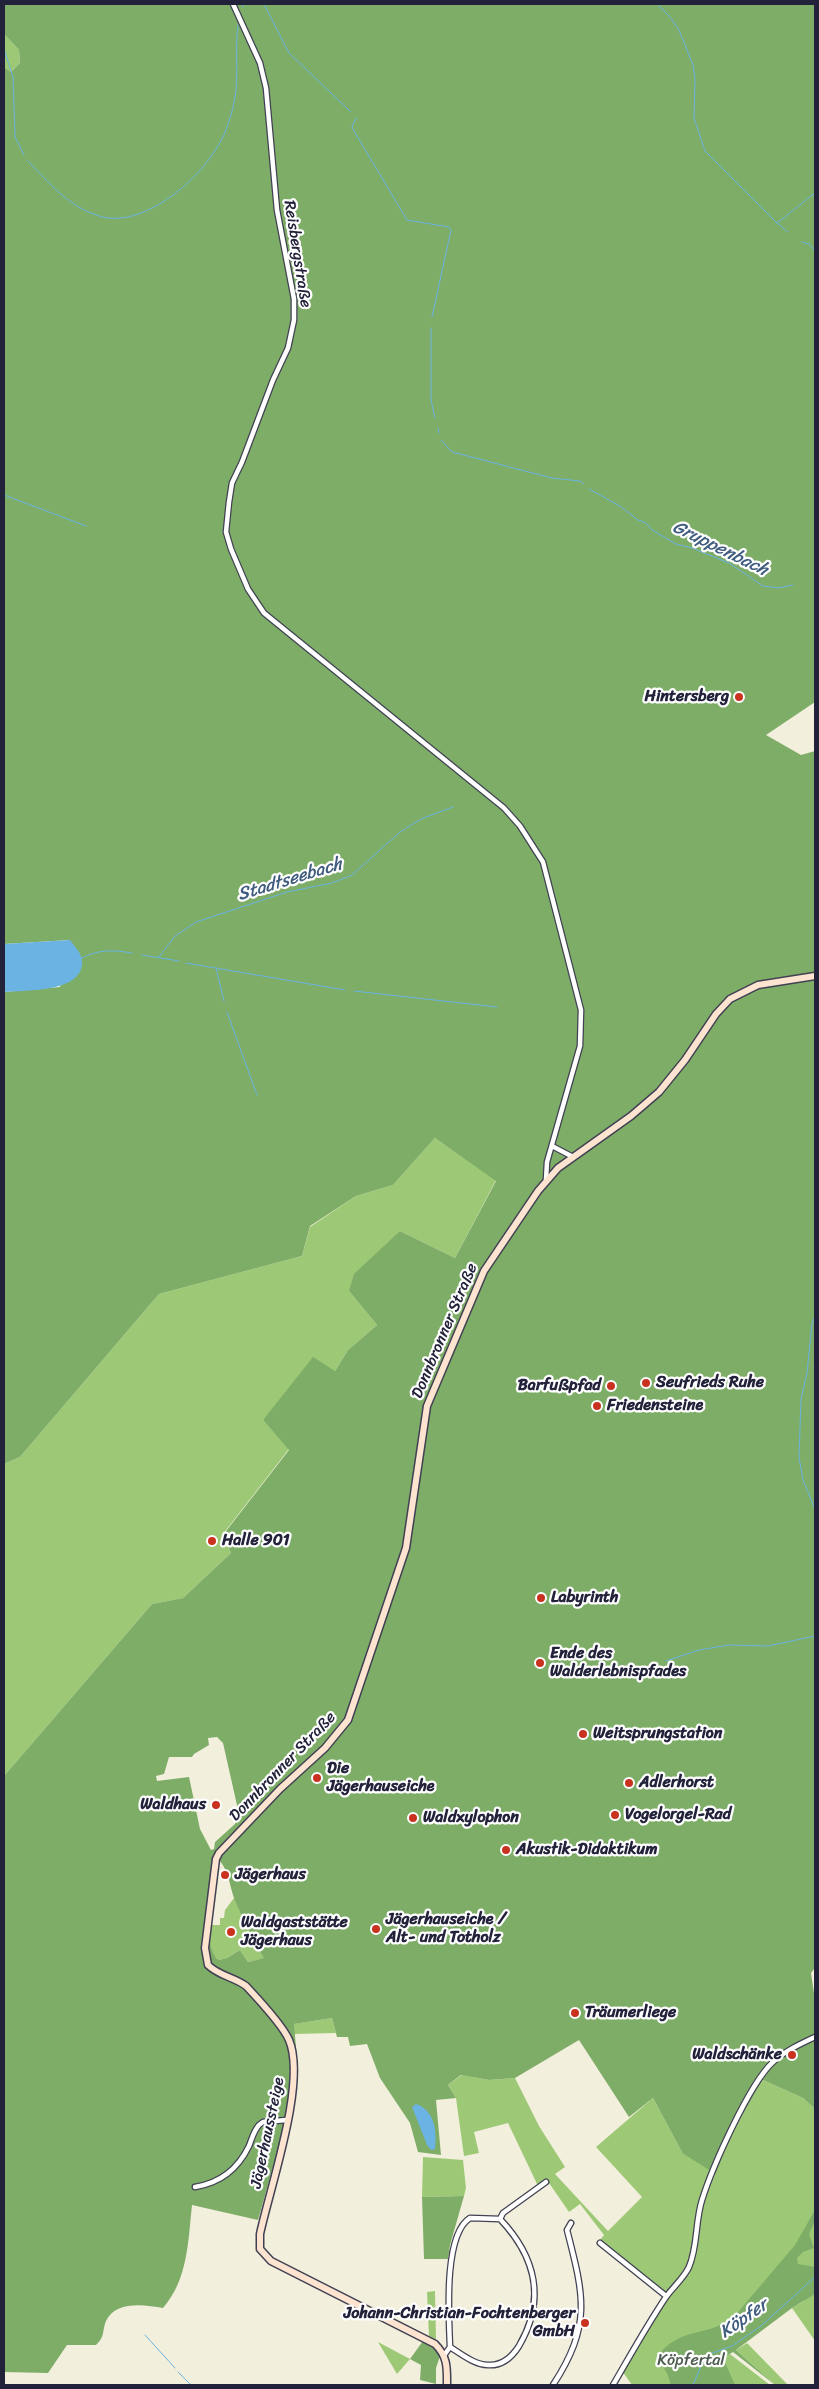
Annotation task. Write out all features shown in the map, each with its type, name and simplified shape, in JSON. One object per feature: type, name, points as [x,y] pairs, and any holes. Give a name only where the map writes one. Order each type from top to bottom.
[{"type":"street","name":"Reisbergstraße","points":[[233,4],[260,63],[266,88],[277,210],[294,299],[294,320],[288,348],[272,380],[242,462],[232,483],[226,532],[248,589],[264,613],[504,808],[520,826],[543,862],[581,1010],[580,1046],[552,1146]]},
{"type":"street","name":"Donnbronner Straße","points":[[217,1857],[280,1789],[325,1748],[348,1720],[406,1548],[427,1406],[484,1271],[546,1180],[572,1157],[631,1116],[663,1087],[686,1060],[716,1014],[730,999],[758,985],[815,976]]},
{"type":"street","points":[[546,1180],[547,1162],[552,1146],[572,1157]]},
{"type":"street","name":"Jägerhaussteige","points":[[217,1857],[212,1883],[205,1956],[213,1970],[246,1986],[285,2033],[292,2048],[295,2075],[287,2120],[260,2234],[260,2249],[271,2262],[435,2344],[445,2354]]},
{"type":"street","points":[[613,2385],[666,2296],[688,2270],[694,2252],[694,2232],[702,2200],[726,2141],[758,2081],[773,2062],[792,2048],[815,2037]]},
{"type":"street","points":[[195,2187],[215,2182],[230,2172],[244,2154],[259,2125],[263,2122],[287,2120]]},
{"type":"street","points":[[500,2219],[503,2213],[546,2182]]},
{"type":"street","points":[[448,2385],[445,2354],[450,2347],[449,2287],[459,2230],[470,2218],[500,2219],[512,2231],[524,2251],[531,2272],[535,2294],[530,2324],[513,2354],[506,2361],[495,2365],[486,2365],[450,2347]]},
{"type":"street","points":[[553,2385],[576,2343],[581,2321],[580,2284],[567,2230],[571,2223]]},
{"type":"street","points":[[600,2243],[666,2296]]},
{"type":"green space","points":[[4,4],[815,4],[815,702],[766,735],[801,755],[815,751],[815,1968],[811,1973],[815,2000],[815,2109],[803,2098],[763,2080],[729,2139],[716,2174],[683,2154],[653,2098],[629,2117],[579,2040],[515,2078],[489,2080],[461,2075],[448,2085],[456,2098],[436,2100],[441,2155],[418,2152],[410,2123],[380,2078],[367,2044],[350,2046],[348,2037],[337,2037],[332,2018],[294,2024],[297,2059],[296,2085],[258,2220],[192,2205],[188,2246],[182,2272],[178,2285],[163,2308],[140,2305],[117,2310],[106,2321],[102,2337],[96,2345],[67,2345],[48,2373],[4,2372],[4,1776],[152,1604],[183,1598],[231,1553],[223,1535],[289,1450],[263,1420],[313,1357],[335,1371],[348,1350],[377,1325],[349,1291],[354,1274],[400,1231],[455,1258],[496,1181],[435,1138],[393,1185],[356,1196],[310,1226],[302,1256],[159,1294],[20,1457],[4,1464],[4,992],[60,987],[70,940],[4,944],[4,67],[11,72],[20,63],[19,50],[4,34]],"holes":[[[217,1737],[223,1743],[239,1814],[235,1824],[215,1842],[214,1849],[211,1850],[200,1829],[189,1777],[157,1781],[156,1776],[164,1774],[169,1757],[192,1757],[209,1745],[208,1738]],[[218,1859],[225,1869],[242,1917],[264,1958],[248,1962],[240,1950],[227,1958],[219,1960],[213,1952],[209,1927]]]},
{"type":"green space","points":[[4,34],[19,50],[20,63],[11,72],[4,67]]},
{"type":"green space","points":[[435,1138],[496,1180],[455,1258],[400,1231],[349,1291],[377,1325],[348,1350],[335,1371],[263,1420],[289,1449],[223,1534],[231,1553],[183,1598],[152,1604],[4,1776],[4,1464],[20,1457],[159,1294],[302,1256],[310,1227],[356,1196],[393,1185]]},
{"type":"green space","points":[[234,1898],[254,1943],[265,1958],[248,1962],[240,1950],[227,1958],[219,1960],[213,1953],[210,1944],[210,1925],[220,1925],[220,1918],[224,1918],[225,1910]]},
{"type":"green space","points":[[332,2018],[336,2033],[294,2034],[293,2024]]},
{"type":"green space","points":[[462,2075],[489,2080],[515,2078],[539,2126],[565,2167],[555,2174],[608,2231],[642,2197],[596,2147],[653,2098],[683,2154],[716,2173],[729,2139],[763,2080],[803,2098],[815,2109],[815,2341],[792,2308],[804,2301],[798,2293],[725,2357],[730,2354],[770,2385],[632,2385],[620,2368],[663,2297],[597,2244],[604,2235],[580,2204],[569,2212],[547,2180],[538,2186],[508,2123],[474,2132],[479,2153],[464,2156],[456,2098],[448,2085]]},
{"type":"green space","points":[[423,2157],[463,2160],[466,2188],[464,2196],[422,2197]]},
{"type":"green space","points":[[464,2196],[450,2245],[448,2259],[424,2259],[422,2197]]},
{"type":"green space","name":"Köpfertal","points":[[815,2210],[815,2221],[809,2234],[814,2248],[803,2252],[797,2258],[798,2264],[815,2267],[815,2294],[792,2308],[736,2350],[775,2385],[733,2352],[723,2358],[735,2385],[671,2385],[667,2373],[657,2357],[674,2341],[712,2328],[733,2318],[795,2245]]},
{"type":"green space","points":[[435,2291],[436,2341],[429,2336],[427,2292]]},
{"type":"green space","points":[[423,2341],[433,2345],[441,2353],[436,2368],[436,2384],[420,2380],[421,2365],[410,2359]]},
{"type":"green space","points":[[378,2342],[410,2359],[397,2374]]},
{"type":"green space","points":[[747,2343],[788,2385],[775,2385],[736,2350]]},
{"type":"water","points":[[70,940],[82,958],[80,971],[74,979],[52,988],[4,992],[4,944]]},
{"type":"water","points":[[416,2104],[431,2116],[436,2136],[435,2149],[431,2150],[427,2145],[412,2107]]},
{"type":"waterway","name":"Gruppenbach","points":[[264,4],[289,53],[351,112]]},
{"type":"waterway","points":[[657,4],[670,17],[679,30],[693,65],[695,79],[694,118],[705,151],[777,223],[815,193]]},
{"type":"waterway","points":[[28,161],[52,186],[78,207],[99,216],[118,218],[137,214],[157,206],[193,178],[208,161],[227,127],[236,90],[238,25]]},
{"type":"waterway","points":[[4,49],[13,77],[15,137],[24,155]]},
{"type":"waterway","name":"Gruppenbach","points":[[356,118],[352,127],[407,220],[449,227],[451,230],[432,317]]},
{"type":"waterway","points":[[777,223],[788,232]]},
{"type":"waterway","points":[[802,242],[809,244],[815,251]]},
{"type":"waterway","name":"Gruppenbach","points":[[431,328],[431,400],[435,418]]},
{"type":"waterway","name":"Gruppenbach","points":[[438,428],[439,433]]},
{"type":"waterway","name":"Gruppenbach","points":[[441,440],[452,452],[552,478],[580,481],[584,484]]},
{"type":"waterway","name":"Gruppenbach","points":[[589,489],[620,506],[638,520],[646,523],[652,530],[676,544],[692,548],[729,563],[763,586],[778,588],[793,585]]},
{"type":"waterway","points":[[4,495],[86,526]]},
{"type":"waterway","name":"Stadtseebach","points":[[159,957],[175,936],[196,922],[287,892],[332,883],[352,875],[400,832],[421,819],[453,807]]},
{"type":"waterway","name":"Stadtseebach","points":[[82,958],[106,951],[132,953]]},
{"type":"waterway","name":"Stadtseebach","points":[[142,955],[179,961]]},
{"type":"waterway","name":"Stadtseebach","points":[[186,963],[345,990]]},
{"type":"waterway","points":[[216,968],[224,1001]]},
{"type":"waterway","name":"Stadtseebach","points":[[354,991],[497,1007]]},
{"type":"waterway","points":[[227,1012],[257,1095]]},
{"type":"waterway","points":[[815,1316],[812,1324],[807,1373],[801,1399],[799,1457],[803,1480],[815,1509]]},
{"type":"waterway","points":[[666,1661],[699,1650],[729,1645],[768,1646],[815,1636]]},
{"type":"waterway","name":"Köpfer","points":[[693,2385],[701,2366],[710,2354],[732,2346],[761,2326],[815,2277]]},
{"type":"waterway","points":[[145,2335],[175,2368]]},
{"type":"waterway","points":[[178,2372],[191,2385]]},
{"type":"place","name":"Hintersberg","points":[[739,697]]},
{"type":"place","name":"Seufrieds Ruhe","points":[[646,1383]]},
{"type":"place","name":"Barfußpfad","points":[[611,1386]]},
{"type":"place","name":"Friedensteine","points":[[597,1406]]},
{"type":"place","name":"Halle 901","points":[[212,1541]]},
{"type":"place","name":"Labyrinth","points":[[541,1598]]},
{"type":"place","name":"Ende des Walderlebnispfades","points":[[540,1663]]},
{"type":"place","name":"Weitsprungstation","points":[[583,1734]]},
{"type":"place","name":"Die Jägerhauseiche","points":[[317,1778]]},
{"type":"place","name":"Adlerhorst","points":[[629,1783]]},
{"type":"place","name":"Waldhaus","points":[[216,1805]]},
{"type":"place","name":"Vogelorgel-Rad","points":[[615,1815]]},
{"type":"place","name":"Waldxylophon","points":[[413,1818]]},
{"type":"place","name":"Akustik-Didaktikum","points":[[506,1850]]},
{"type":"place","name":"Jägerhaus","points":[[225,1875]]},
{"type":"place","name":"Jägerhauseiche / Alt- und Totholz","points":[[376,1929]]},
{"type":"place","name":"Waldgaststätte Jägerhaus","points":[[231,1932]]},
{"type":"place","name":"Träumerliege","points":[[575,2013]]},
{"type":"place","name":"Waldschänke","points":[[792,2055]]},
{"type":"place","name":"Johann-Christian-Fochtenberger GmbH","points":[[585,2323]]}]
